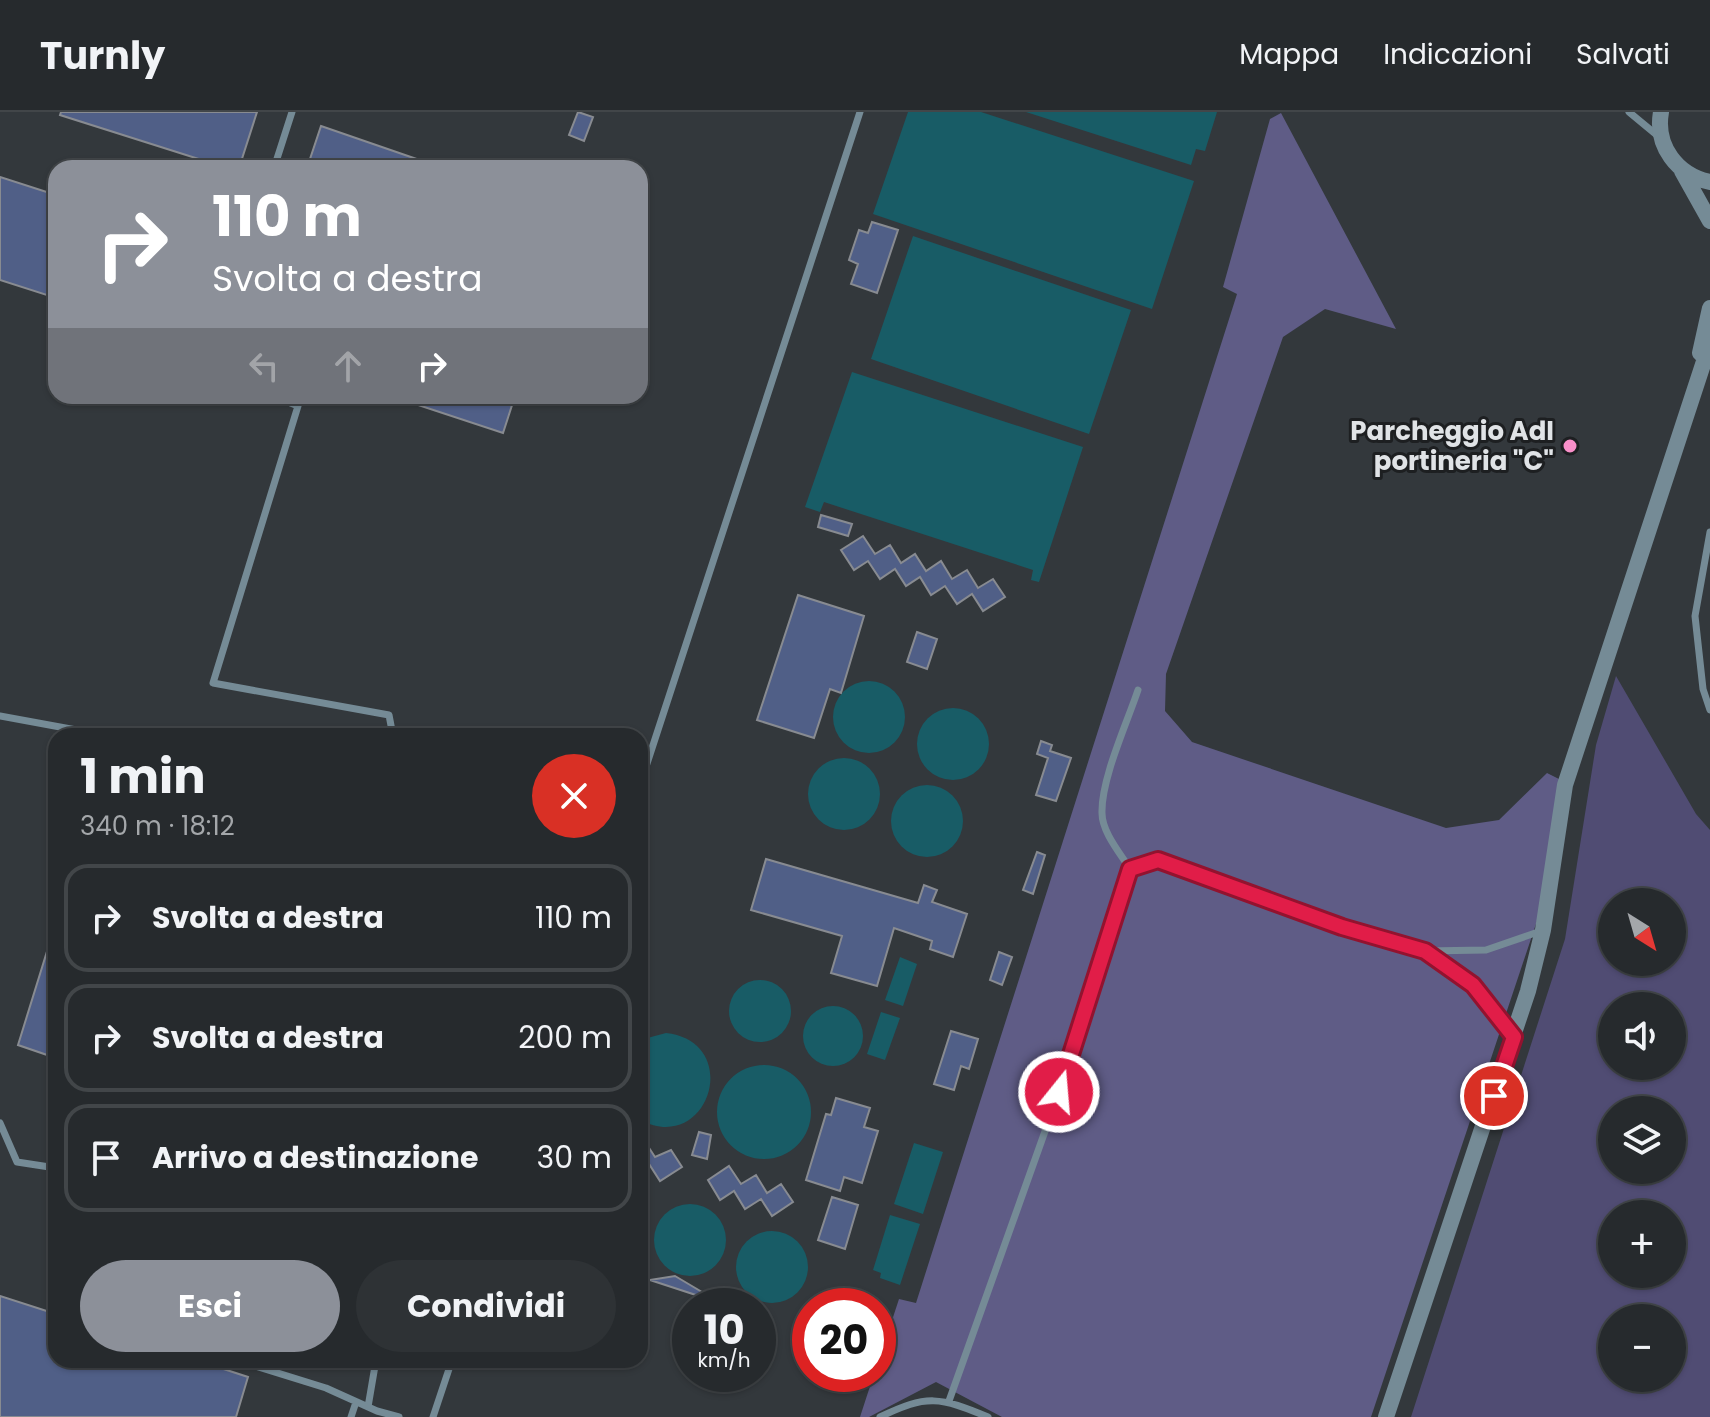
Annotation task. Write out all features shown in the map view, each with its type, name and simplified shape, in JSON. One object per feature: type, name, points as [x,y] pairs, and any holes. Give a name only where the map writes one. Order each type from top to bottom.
[{"type":"street","points":[[1661,112],[1662,139],[1669,156],[1681,170],[1710,221]]},
{"type":"street","points":[[1681,170],[1710,182]]},
{"type":"street","points":[[1686,418],[1710,308]]},
{"type":"street","points":[[1386,1417],[1514,1037],[1543,930],[1565,785],[1710,343]]},
{"type":"lane","points":[[277,160],[292,112]]},
{"type":"lane","points":[[648,761],[860,112]]},
{"type":"lane","points":[[1629,112],[1662,139]]},
{"type":"lane","points":[[293,404],[298,406],[213,683],[389,715],[391,728]]},
{"type":"lane","points":[[1710,532],[1695,616],[1703,689],[1710,710]]},
{"type":"lane","points":[[949,1401],[1059,1092],[1130,869],[1110,837],[1101,815],[1106,784],[1138,690]]},
{"type":"lane","points":[[0,716],[65,728]]},
{"type":"lane","points":[[1130,869],[1158,860],[1342,927],[1425,951],[1486,950],[1543,930]]},
{"type":"lane","points":[[1425,951],[1473,985],[1514,1037]]},
{"type":"lane","points":[[0,1123],[17,1162],[48,1167]]},
{"type":"lane","points":[[262,1368],[326,1388],[399,1417]]},
{"type":"lane","points":[[368,1407],[375,1368]]},
{"type":"lane","points":[[433,1417],[449,1368]]},
{"type":"lane","points":[[880,1417],[909,1403],[949,1401],[988,1417]]},
{"type":"lane","points":[[351,1417],[356,1402]]},
{"type":"shaded area","points":[[1281,113],[1396,329],[1325,309],[1283,337],[1166,674],[1165,711],[1192,742],[1446,828],[1499,820],[1547,773],[1559,779],[1547,891],[1371,1417],[1002,1417],[936,1382],[869,1417],[860,1417],[868,1392],[896,1392],[896,1308],[899,1299],[916,1303],[1237,294],[1223,287],[1270,119]]},
{"type":"shaded area","points":[[1616,676],[1696,814],[1710,830],[1710,1417],[1411,1417],[1565,939],[1596,745]]},
{"type":"water","points":[[908,112],[981,112],[1194,181],[1152,309],[873,214]]},
{"type":"water","points":[[1026,112],[1217,112],[1205,151],[1196,149],[1191,165]]},
{"type":"water","points":[[913,236],[1131,310],[1089,434],[871,359]]},
{"type":"water","points":[[852,372],[1083,447],[1039,582],[1031,580],[1033,570],[824,502],[820,512],[805,507]]},
{"type":"water","points":[[869,681],[889,687],[899,697],[905,717],[899,737],[889,747],[869,753],[849,747],[839,737],[833,717],[839,697],[849,687]]},
{"type":"water","points":[[953,708],[973,714],[983,724],[989,744],[983,764],[973,774],[953,780],[933,774],[923,764],[917,744],[923,724],[933,714]]},
{"type":"water","points":[[844,758],[864,764],[874,774],[880,794],[874,814],[864,824],[844,830],[824,824],[814,814],[808,794],[814,774],[824,764]]},
{"type":"water","points":[[927,785],[947,791],[957,801],[963,821],[957,841],[947,851],[927,857],[907,851],[897,841],[891,821],[897,801],[907,791]]},
{"type":"water","points":[[900,957],[917,964],[903,1006],[885,1000]]},
{"type":"water","points":[[760,980],[772,982],[782,989],[789,999],[789,1023],[782,1033],[772,1040],[760,1042],[748,1040],[738,1033],[731,1023],[729,1011],[731,999],[738,989],[748,982]]},
{"type":"water","points":[[833,1006],[845,1008],[854,1015],[861,1024],[861,1048],[854,1057],[845,1064],[833,1066],[821,1064],[812,1057],[805,1048],[803,1036],[805,1024],[812,1015],[821,1008]]},
{"type":"water","points":[[881,1012],[900,1018],[885,1060],[867,1054]]},
{"type":"water","points":[[666,1033],[690,1041],[705,1055],[710,1074],[708,1093],[699,1111],[684,1123],[664,1127],[648,1122],[648,1038]]},
{"type":"water","points":[[764,1065],[782,1069],[797,1079],[807,1094],[811,1112],[807,1130],[797,1145],[782,1155],[764,1159],[746,1155],[731,1145],[721,1130],[717,1112],[721,1094],[731,1079],[746,1069]]},
{"type":"water","points":[[914,1143],[943,1152],[923,1214],[894,1204]]},
{"type":"water","points":[[690,1204],[710,1210],[720,1220],[726,1240],[720,1260],[710,1270],[690,1276],[670,1270],[660,1260],[654,1240],[660,1220],[670,1210]]},
{"type":"water","points":[[890,1215],[920,1224],[900,1285],[880,1278],[881,1273],[873,1270]]},
{"type":"water","points":[[765,1232],[779,1232],[792,1237],[802,1247],[807,1260],[807,1274],[802,1287],[792,1288],[792,1297],[779,1302],[776,1302],[776,1288],[743,1288],[737,1274],[737,1260],[742,1247],[752,1237]]},
{"type":"building","points":[[61,112],[257,112],[242,160],[202,160],[60,115]]},
{"type":"building","points":[[578,112],[593,117],[584,141],[569,135]]},
{"type":"building","points":[[321,126],[420,160],[310,160]]},
{"type":"building","points":[[0,177],[48,192],[48,295],[0,280]]},
{"type":"building","points":[[872,222],[898,230],[877,293],[851,284],[858,264],[849,260],[859,230],[868,233]]},
{"type":"building","points":[[415,404],[512,404],[503,433]]},
{"type":"building","points":[[821,515],[852,524],[848,536],[818,527]]},
{"type":"building","points":[[863,536],[875,554],[890,545],[901,563],[915,554],[926,571],[941,561],[952,579],[967,570],[978,588],[993,579],[1005,597],[983,611],[972,594],[957,604],[945,586],[931,595],[920,577],[906,586],[895,569],[880,579],[868,561],[854,570],[841,550]]},
{"type":"building","points":[[798,595],[864,616],[841,693],[830,689],[814,738],[757,720]]},
{"type":"building","points":[[917,632],[937,639],[927,669],[907,662]]},
{"type":"building","points":[[1041,741],[1052,745],[1050,751],[1071,758],[1056,801],[1036,795],[1048,758],[1037,754]]},
{"type":"building","points":[[1037,852],[1045,855],[1033,894],[1023,890]]},
{"type":"building","points":[[766,859],[918,903],[924,885],[937,890],[932,902],[967,914],[953,957],[930,949],[932,941],[894,928],[877,986],[831,973],[842,936],[751,910]]},
{"type":"building","points":[[48,948],[48,1055],[18,1045]]},
{"type":"building","points":[[999,952],[1012,957],[1002,985],[990,980]]},
{"type":"building","points":[[951,1031],[978,1039],[969,1069],[961,1066],[954,1090],[934,1084]]},
{"type":"building","points":[[836,1098],[870,1108],[864,1127],[878,1131],[862,1183],[844,1177],[840,1191],[806,1180],[826,1114],[831,1115]]},
{"type":"building","points":[[699,1132],[711,1135],[707,1159],[692,1155]]},
{"type":"building","points":[[648,1146],[655,1157],[671,1150],[682,1167],[660,1181],[649,1164]]},
{"type":"building","points":[[729,1166],[741,1184],[756,1175],[767,1193],[781,1184],[793,1202],[772,1216],[761,1199],[745,1209],[734,1191],[720,1200],[708,1180]]},
{"type":"building","points":[[832,1197],[858,1205],[845,1249],[818,1240]]},
{"type":"building","points":[[675,1276],[695,1288],[674,1288],[650,1280]]},
{"type":"building","points":[[0,1296],[48,1311],[48,1368],[220,1368],[248,1377],[236,1417],[0,1417]]},
{"type":"place","name":"Parcheggio AdI portineria \"C\"","points":[[1570,446]]},
{"type":"route","points":[[1059,1092],[1130,869],[1158,860],[1342,927],[1425,951],[1473,985],[1514,1037],[1494,1096]]}]
